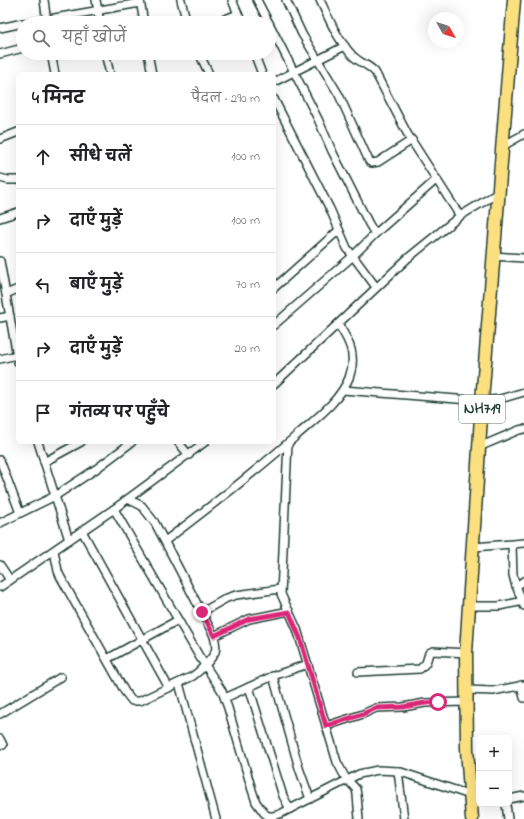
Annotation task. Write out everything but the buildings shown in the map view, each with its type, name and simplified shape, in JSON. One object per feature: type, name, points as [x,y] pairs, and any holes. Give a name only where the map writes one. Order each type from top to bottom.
[{"type":"highway","name":"NH719","points":[[472,819],[473,802],[467,749],[466,653],[482,401],[514,0]]},
{"type":"street","points":[[44,0],[46,16]]},
{"type":"street","points":[[96,0],[99,16]]},
{"type":"street","points":[[181,0],[185,16]]},
{"type":"street","points":[[232,0],[238,14],[233,16]]},
{"type":"street","points":[[258,0],[266,16]]},
{"type":"street","points":[[286,0],[302,34],[338,95],[369,161],[372,163],[378,162],[412,140]]},
{"type":"street","points":[[320,0],[333,27],[345,46],[354,57],[376,72],[412,140],[460,216]]},
{"type":"street","points":[[70,16],[140,1],[143,16]]},
{"type":"street","points":[[0,28],[16,25]]},
{"type":"street","points":[[276,37],[318,119],[332,151],[375,234]]},
{"type":"street","points":[[276,81],[345,46]]},
{"type":"street","points":[[0,54],[16,50]]},
{"type":"street","points":[[52,60],[55,72]]},
{"type":"street","points":[[107,60],[110,72]]},
{"type":"street","points":[[149,60],[152,72]]},
{"type":"street","points":[[202,60],[208,72]]},
{"type":"street","points":[[257,60],[261,72]]},
{"type":"street","points":[[276,102],[330,209],[347,248],[376,287]]},
{"type":"street","points":[[0,139],[16,133]]},
{"type":"street","points":[[503,146],[524,134]]},
{"type":"street","points":[[0,178],[16,180]]},
{"type":"street","points":[[276,323],[353,256],[375,234],[437,179]]},
{"type":"street","points":[[276,382],[408,258],[460,216],[498,193]]},
{"type":"street","points":[[0,218],[16,213]]},
{"type":"street","points":[[276,286],[339,230]]},
{"type":"street","points":[[493,256],[524,258]]},
{"type":"street","points":[[0,261],[10,316],[15,332],[16,345]]},
{"type":"street","points":[[6,294],[16,290]]},
{"type":"street","points":[[0,318],[10,316]]},
{"type":"street","points":[[165,541],[239,485],[327,409],[343,390],[351,370],[352,354],[348,339],[338,324]]},
{"type":"street","points":[[0,359],[16,358]]},
{"type":"street","points":[[343,390],[482,401],[507,398],[524,392]]},
{"type":"street","points":[[479,447],[519,430],[524,430]]},
{"type":"street","points":[[288,443],[280,589],[297,629],[337,762],[341,770],[353,785],[357,795],[359,819]]},
{"type":"street","points":[[39,444],[69,540]]},
{"type":"street","points":[[44,462],[77,444]]},
{"type":"street","points":[[0,523],[55,496],[96,469],[129,444]]},
{"type":"street","points":[[180,444],[189,455]]},
{"type":"street","points":[[0,587],[82,532],[203,444]]},
{"type":"street","points":[[0,460],[20,514]]},
{"type":"street","points":[[54,551],[58,571],[125,692],[132,701],[140,701],[193,676],[215,652],[216,644],[214,636],[151,517],[142,506],[128,499]]},
{"type":"street","points":[[114,509],[204,665],[225,698],[256,802],[264,813],[268,816],[280,814],[348,779],[368,771],[378,770],[398,771],[473,802]]},
{"type":"street","points":[[82,532],[169,688]]},
{"type":"street","points":[[473,547],[524,543]]},
{"type":"street","points":[[470,606],[499,606],[524,603],[516,586],[513,575],[512,545]]},
{"type":"street","points":[[0,565],[10,580]]},
{"type":"street","points":[[516,586],[524,581]]},
{"type":"street","points":[[202,612],[227,598],[236,595],[280,589]]},
{"type":"street","points":[[214,636],[249,619],[289,612]]},
{"type":"street","points":[[107,659],[178,620]]},
{"type":"street","points":[[358,672],[420,669],[426,663],[429,653],[433,651],[466,653]]},
{"type":"street","points":[[225,698],[273,676],[308,664]]},
{"type":"street","points":[[273,676],[298,768],[310,798]]},
{"type":"street","points":[[0,714],[61,677]]},
{"type":"street","points":[[178,684],[216,819]]},
{"type":"street","points":[[466,690],[493,691],[522,685],[524,698]]},
{"type":"street","points":[[249,687],[283,796],[290,809]]},
{"type":"street","points":[[326,726],[363,714],[376,708],[403,707],[425,703],[466,702]]},
{"type":"street","points":[[398,771],[404,819]]},
{"type":"street","points":[[512,798],[524,796]]},
{"type":"street","points":[[506,807],[508,819]]},
{"type":"route","points":[[202,612],[214,636],[242,621],[256,617],[289,612],[294,620],[300,638],[326,726],[363,714],[376,708],[403,707],[438,702]]}]
